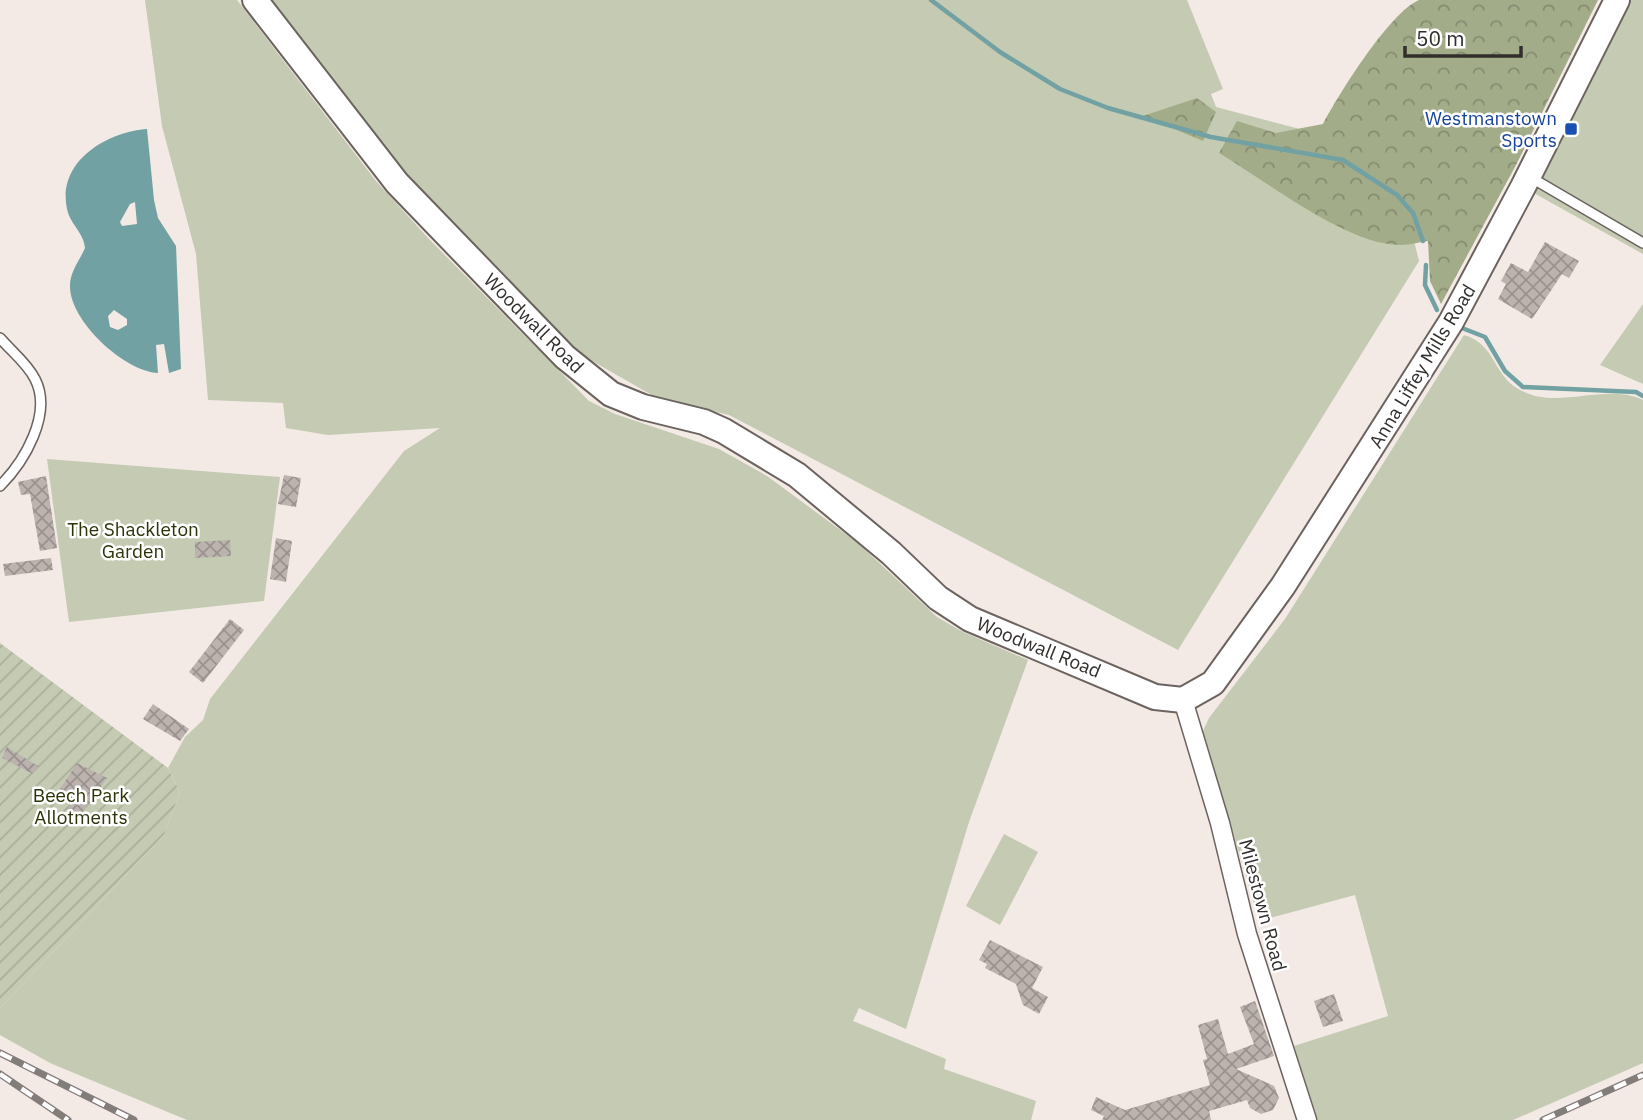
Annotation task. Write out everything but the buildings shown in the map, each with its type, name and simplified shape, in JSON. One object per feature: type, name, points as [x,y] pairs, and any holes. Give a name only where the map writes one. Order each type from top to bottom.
[{"type":"main road","name":"Woodwall Road","points":[[255,0],[397,183],[565,357],[611,394],[643,407],[704,422],[797,475],[891,554],[938,598],[970,619],[1155,697],[1183,699]]},
{"type":"main road","name":"Anna Liffey Mills Road","points":[[1183,699],[1213,683],[1283,586],[1451,322],[1529,176],[1617,0]]},
{"type":"street","name":"Milestown Road","points":[[1183,699],[1220,823],[1247,934],[1307,1120]]},
{"type":"lane","points":[[1529,176],[1643,243]]},
{"type":"lane","points":[[0,338],[36,381],[40,409],[26,452],[0,486]]},
{"type":"green space","points":[[145,0],[237,0],[376,181],[429,239],[589,401],[615,414],[719,449],[767,476],[858,543],[937,617],[963,632],[1028,660],[969,822],[906,1029],[859,1008],[853,1021],[946,1059],[944,1069],[1036,1101],[1031,1120],[187,1120],[50,1063],[0,1035],[0,1008],[164,835],[180,792],[168,768],[185,737],[203,720],[210,699],[404,451],[440,428],[328,435],[286,428],[283,403],[208,400],[196,254],[162,126]]},
{"type":"green space","points":[[265,0],[1187,0],[1223,89],[1211,94],[1216,107],[1315,133],[1407,213],[1419,261],[1178,650],[729,415],[657,398],[566,346],[384,156]]},
{"type":"green space","points":[[1419,0],[1598,0],[1516,165],[1441,304],[1430,281],[1428,241],[1401,245],[1357,235],[1308,210],[1219,153],[1237,121],[1276,133],[1323,124],[1352,75],[1380,37],[1407,8]]},
{"type":"green space","points":[[1617,0],[1643,0],[1643,254],[1523,187]]},
{"type":"green space","points":[[1197,98],[1216,112],[1203,141],[1143,116]]},
{"type":"green space","points":[[1643,304],[1643,384],[1600,365]]},
{"type":"green space","points":[[1464,335],[1483,346],[1511,384],[1534,396],[1565,398],[1613,394],[1629,395],[1643,400],[1643,1063],[1513,1120],[1318,1120],[1294,1046],[1388,1016],[1355,895],[1259,921],[1203,731],[1209,718],[1285,619]]},
{"type":"green space","name":"The Shackleton Garden","points":[[47,459],[280,477],[264,601],[69,622]]},
{"type":"green space","name":"Beech Park Allotments","points":[[0,643],[168,768],[180,792],[164,835],[0,1008]]},
{"type":"green space","points":[[1004,834],[1038,852],[1000,925],[966,906]]},
{"type":"water","points":[[147,129],[158,218],[176,246],[181,369],[169,373],[164,344],[156,345],[158,373],[130,363],[100,341],[78,313],[72,298],[71,279],[85,248],[67,209],[66,192],[70,177],[77,163],[88,152],[101,143],[132,131]],"holes":[[[135,202],[137,224],[122,226],[120,222],[130,204]],[[114,310],[127,319],[127,325],[118,330],[110,327],[108,316]]]},
{"type":"waterway","points":[[931,0],[1000,52],[1060,89],[1108,108],[1211,137],[1343,160],[1397,195],[1413,213],[1423,241]]},
{"type":"waterway","points":[[1426,265],[1425,285],[1437,310]]},
{"type":"waterway","points":[[1462,328],[1485,337],[1505,371],[1523,387],[1636,392],[1643,396]]},
{"type":"railway","points":[[0,1053],[134,1120]]},
{"type":"railway","points":[[0,1074],[68,1120]]},
{"type":"railway","points":[[1543,1120],[1643,1075]]},
{"type":"place","name":"Westmanstown Sports","points":[[1571,129]]}]
